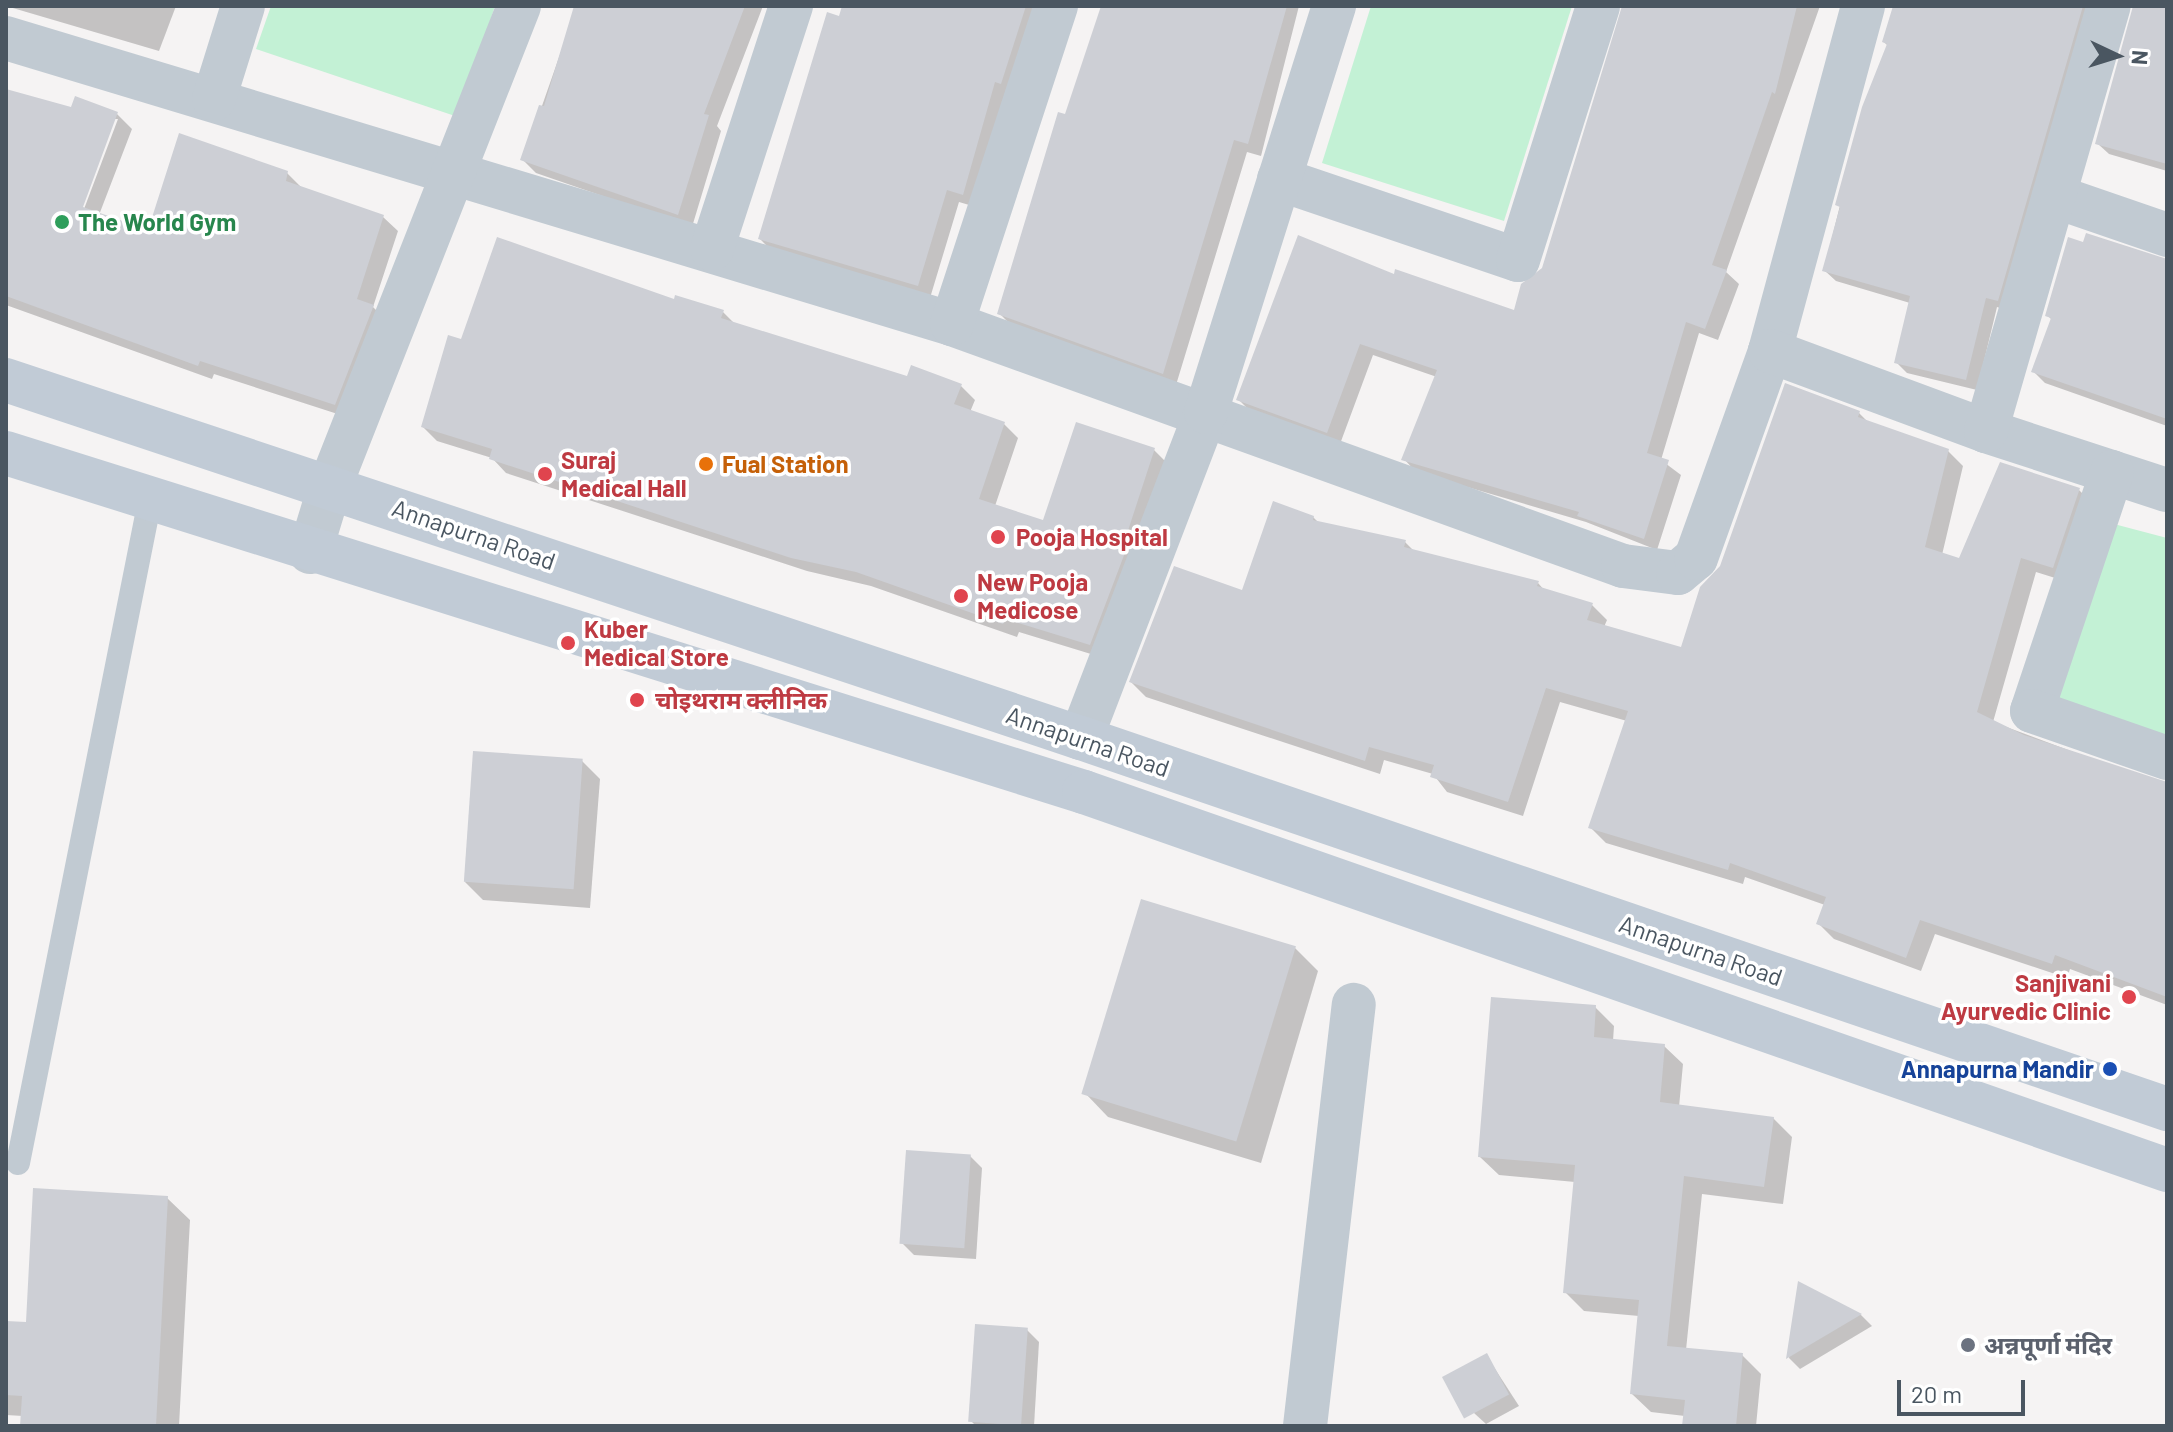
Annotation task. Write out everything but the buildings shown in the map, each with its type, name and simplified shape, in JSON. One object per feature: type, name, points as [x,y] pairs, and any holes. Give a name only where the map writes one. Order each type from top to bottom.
[{"type":"main road","name":"Annapurna Road","points":[[6,380],[1081,738],[2167,1109]]},
{"type":"main road","name":"Annapurna Road","points":[[6,453],[310,552],[1084,792],[2023,1117],[2167,1170]]},
{"type":"main road","points":[[2023,1117],[2038,1063]]},
{"type":"street","points":[[214,99],[243,6]]},
{"type":"street","points":[[310,552],[330,486],[519,6]]},
{"type":"street","points":[[712,249],[791,6]]},
{"type":"street","points":[[952,324],[1056,6]]},
{"type":"street","points":[[1081,738],[1206,412],[1334,6]]},
{"type":"street","points":[[1279,179],[1518,260],[1598,6]]},
{"type":"street","points":[[6,38],[952,324],[1206,412],[1623,566],[1678,573],[1696,558],[1770,351],[1863,6]]},
{"type":"street","points":[[1986,431],[2109,6]]},
{"type":"street","points":[[2054,196],[2167,235]]},
{"type":"street","points":[[1770,351],[1986,431],[2167,490]]},
{"type":"street","points":[[2112,472],[2032,711],[2167,758]]},
{"type":"street","points":[[1305,1426],[1354,1005]]},
{"type":"lane","points":[[18,1163],[150,500]]},
{"type":"green space","points":[[271,6],[495,6],[458,117],[256,49]]},
{"type":"green space","points":[[1371,6],[1572,6],[1504,221],[1322,163]]},
{"type":"green space","points":[[2114,524],[2167,538],[2167,746],[2052,711]]},
{"type":"place","name":"The World Gym","points":[[62,222]]},
{"type":"place","name":"Fual Station","points":[[706,464]]},
{"type":"place","name":"Suraj Medical Hall","points":[[545,474]]},
{"type":"place","name":"Pooja Hospital","points":[[998,537]]},
{"type":"place","name":"New Pooja Medicose","points":[[961,596]]},
{"type":"place","name":"Kuber Medical Store","points":[[568,643]]},
{"type":"place","name":"चोइथराम क्लीनिक","points":[[637,700]]},
{"type":"place","name":"Sanjivani Ayurvedic Clinic","points":[[2129,997]]},
{"type":"place","name":"Annapurna Mandir","points":[[2110,1069]]},
{"type":"place","name":"अन्नपूर्णा मंदिर","points":[[1968,1345]]}]
